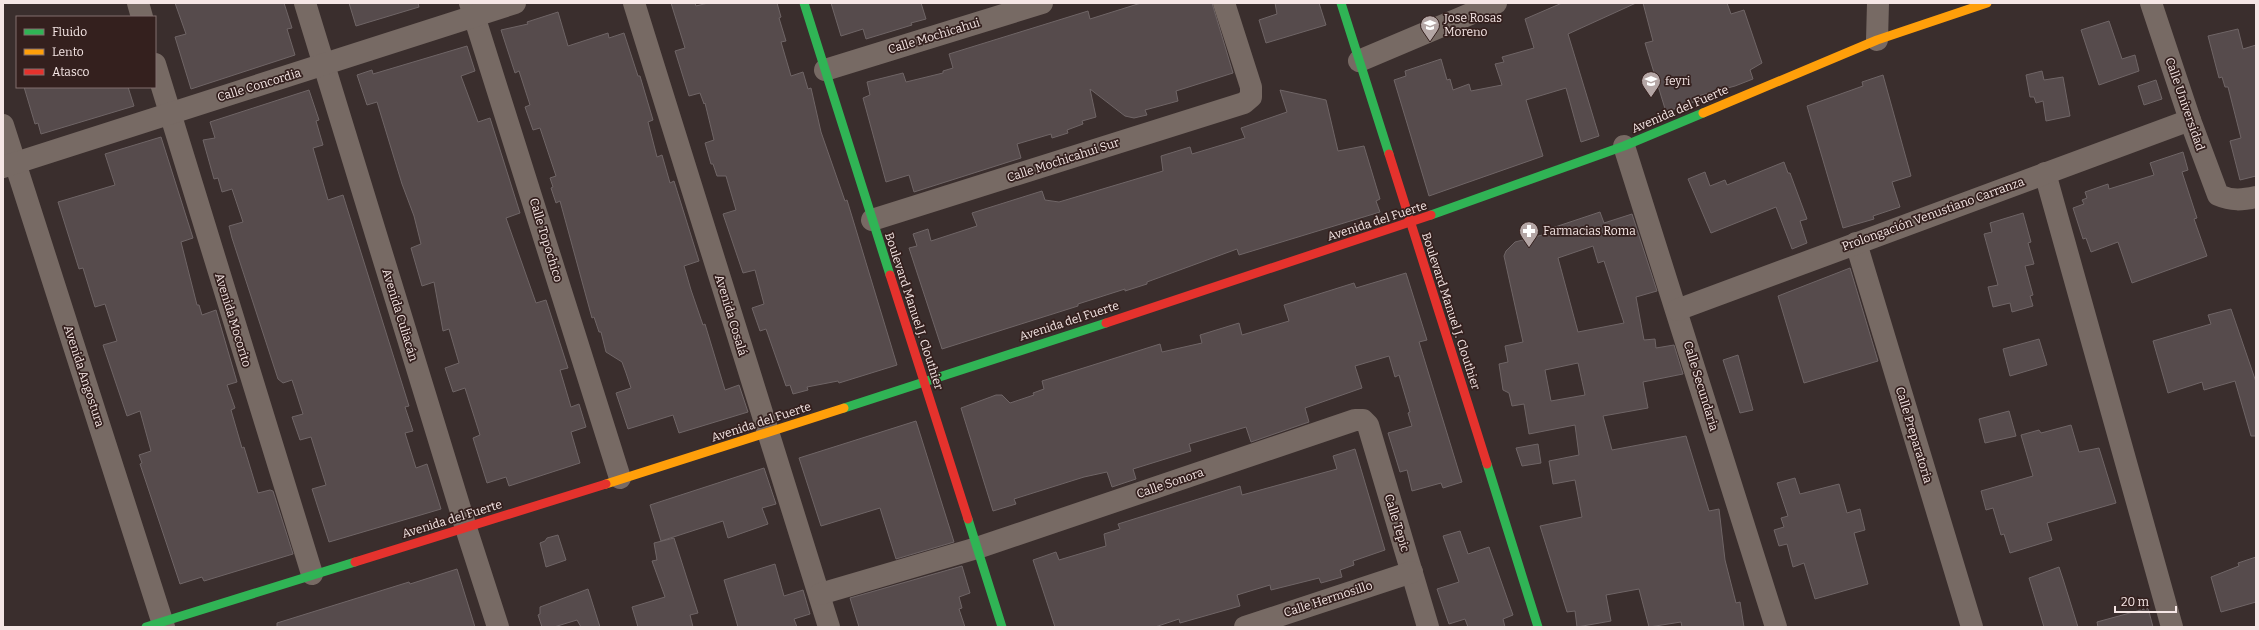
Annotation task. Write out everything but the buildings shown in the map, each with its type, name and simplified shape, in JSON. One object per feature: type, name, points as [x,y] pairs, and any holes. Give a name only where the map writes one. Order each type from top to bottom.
[{"type":"street","points":[[138,3],[142,16]]},
{"type":"street","name":"Avenida Culiacán","points":[[305,3],[466,528],[498,627]]},
{"type":"street","name":"Calle Concordia","points":[[9,165],[323,65],[472,9],[515,3]]},
{"type":"street","name":"Avenida Cosalá","points":[[634,3],[768,433],[820,594],[829,627]]},
{"type":"street","name":"Boulevard Manuel J. Clouthier","points":[[804,3],[1002,627]]},
{"type":"street","name":"Calle Mochicahui","points":[[825,70],[1042,3]]},
{"type":"street","name":"Calle Mochicahui Sur","points":[[872,220],[1244,103],[1251,97],[1251,87],[1224,3]]},
{"type":"street","name":"Boulevard Manuel J. Clouthier","points":[[1341,3],[1538,627]]},
{"type":"street","points":[[1359,61],[1496,3]]},
{"type":"street","points":[[1877,40],[1878,3]]},
{"type":"street","name":"Avenida del Fuerte","points":[[158,625],[312,574],[466,528],[620,478],[768,433],[923,381],[1410,223],[1624,146],[1877,40],[1987,3]]},
{"type":"street","name":"Calle Universidad","points":[[2151,3],[2190,120],[2218,195],[2228,199],[2241,200],[2256,197]]},
{"type":"street","name":"Calle Topochico","points":[[472,9],[620,478]]},
{"type":"street","name":"Avenida Mocorito","points":[[156,68],[312,574]]},
{"type":"street","name":"Prolongación Venustiano Carranza","points":[[1677,310],[2190,120]]},
{"type":"street","name":"Avenida Angostura","points":[[3,125],[9,165],[158,625]]},
{"type":"street","name":"Calle Secundaria","points":[[1624,146],[1776,627]]},
{"type":"street","points":[[2045,173],[2172,627]]},
{"type":"street","name":"Calle Preparatoria","points":[[1856,243],[1972,627]]},
{"type":"street","name":"Calle Sonora","points":[[820,594],[976,548],[1355,420],[1363,420]]},
{"type":"street","name":"Calle Tepic","points":[[1363,420],[1368,425],[1428,627]]},
{"type":"street","name":"Calle Hermosillo","points":[[1245,627],[1412,572]]},
{"type":"traffic: fast","points":[[804,3],[890,275]]},
{"type":"traffic: fast","points":[[1341,3],[1389,154]]},
{"type":"traffic: fast","points":[[1431,215],[1624,146],[1703,113]]},
{"type":"traffic: fast","points":[[844,408],[1106,323]]},
{"type":"traffic: fast","points":[[1487,464],[1538,627]]},
{"type":"traffic: fast","points":[[968,519],[1002,627]]},
{"type":"traffic: fast","points":[[146,627],[355,562]]},
{"type":"traffic: slow","points":[[1703,113],[1877,40],[1987,3]]},
{"type":"traffic: slow","points":[[606,484],[844,408]]},
{"type":"traffic: jam","points":[[1389,154],[1487,464]]},
{"type":"traffic: jam","points":[[1106,323],[1431,215]]},
{"type":"traffic: jam","points":[[890,275],[968,519]]},
{"type":"traffic: jam","points":[[355,562],[606,484]]},
{"type":"place","name":"Jose Rosas Moreno","points":[[1430,42]]},
{"type":"place","name":"feyri","points":[[1651,98]]},
{"type":"place","name":"Farmacias Roma","points":[[1529,248]]}]
